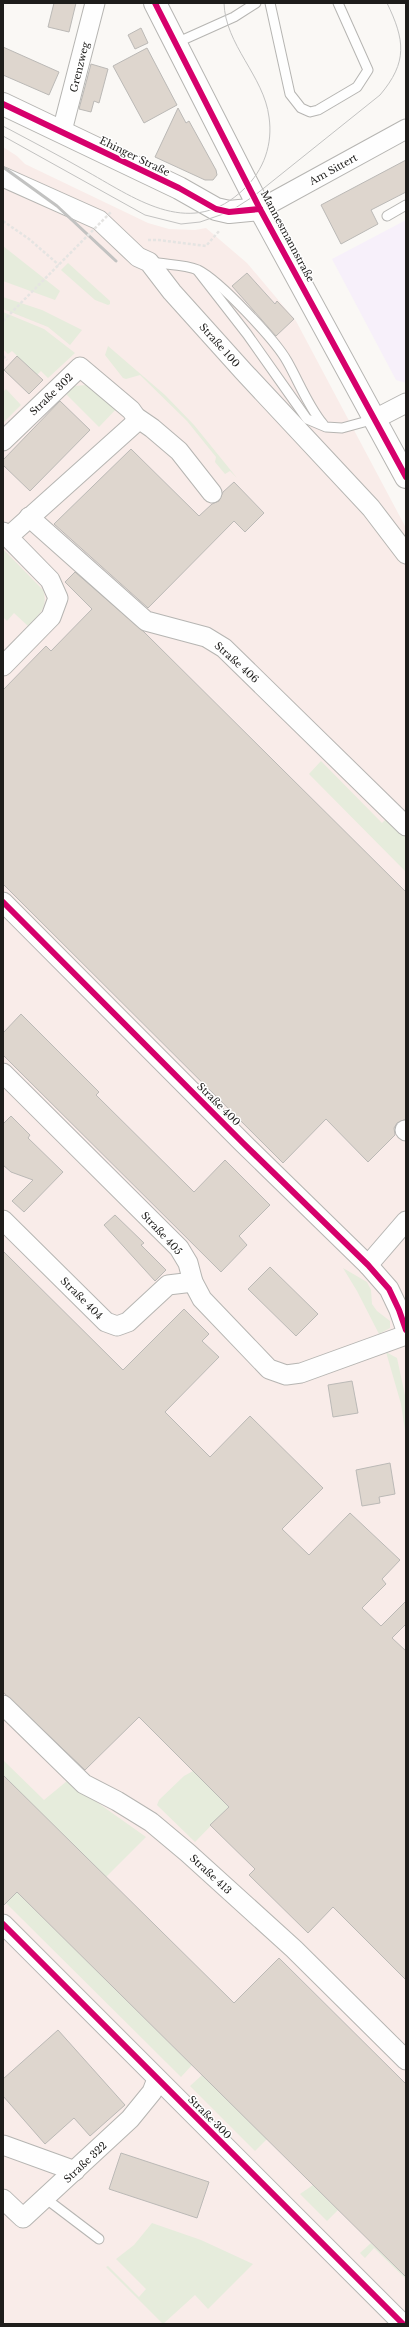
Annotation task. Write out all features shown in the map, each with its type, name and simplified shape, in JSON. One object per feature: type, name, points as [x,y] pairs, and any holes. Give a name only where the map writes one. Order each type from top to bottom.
[{"type":"main road","name":"Mannesmannstraße","points":[[155,3],[260,208],[406,477]]},
{"type":"main road","name":"Ehinger Straße","points":[[3,104],[62,131],[216,208],[229,212],[260,208]]},
{"type":"street","name":"Grenzweg","points":[[62,131],[95,3]]},
{"type":"street","name":"Am Sittert","points":[[260,208],[406,129]]},
{"type":"street","name":"Straße 100","points":[[3,177],[99,220],[138,257],[149,262],[172,292],[361,497],[406,554]]},
{"type":"street","name":"Straße 302","points":[[3,441],[80,367],[131,410],[136,417]]},
{"type":"street","points":[[375,419],[406,403]]},
{"type":"street","points":[[3,666],[50,617],[58,598],[50,580],[5,535],[29,517],[134,424],[136,417],[152,428],[179,451],[212,493]]},
{"type":"street","name":"Straße 406","points":[[29,517],[146,621],[206,637],[224,648],[406,826]]},
{"type":"street","name":"Straße 400","points":[[3,902],[243,1143],[368,1264],[389,1289],[400,1310],[406,1330]]},
{"type":"street","name":"Straße 405","points":[[3,1073],[179,1248],[188,1263],[192,1282],[202,1299],[270,1369],[286,1375],[301,1374],[406,1335]]},
{"type":"street","name":"Straße 404","points":[[3,1220],[106,1322],[117,1326],[128,1322],[168,1285],[192,1282]]},
{"type":"street","points":[[368,1264],[406,1221]]},
{"type":"street","name":"Straße 413","points":[[3,1705],[84,1784],[117,1801],[151,1822],[188,1853],[294,1949],[406,2060]]},
{"type":"street","name":"Straße 300","points":[[3,1924],[403,2324]]},
{"type":"street","name":"Straße 322","points":[[3,2199],[23,2218],[130,2119],[152,2092],[157,2079]]},
{"type":"street","points":[[3,2145],[75,2171]]},
{"type":"lane","points":[[176,43],[234,16],[256,3]]},
{"type":"lane","points":[[270,3],[290,94],[301,108],[310,112],[318,110],[357,87],[368,70],[338,3]]},
{"type":"lane","points":[[387,216],[406,205]]},
{"type":"lane","points":[[149,262],[186,266],[198,270],[216,283],[270,339],[289,365],[316,416],[326,427]]},
{"type":"lane","points":[[198,270],[247,334],[306,419],[326,427],[342,428],[375,419]]},
{"type":"lane","points":[[45,2198],[99,2239]]},
{"type":"path","points":[[3,321],[112,211]]},
{"type":"path","points":[[3,221],[29,239],[59,265]]},
{"type":"path","points":[[150,241],[159,240],[206,246],[209,241]]},
{"type":"path","points":[[3,356],[7,360]]},
{"type":"shaded area","points":[[3,147],[17,156],[25,164],[148,223],[169,229],[195,230],[206,228],[247,263],[296,321],[406,528],[406,2324],[3,2324]]},
{"type":"shaded area","points":[[406,220],[406,383],[396,380],[332,259]]},
{"type":"green space","points":[[3,246],[60,291],[55,300],[3,281]]},
{"type":"green space","points":[[68,263],[110,301],[110,304],[108,305],[95,300],[61,270]]},
{"type":"green space","points":[[3,297],[42,310],[82,330],[70,345],[48,327],[3,309]]},
{"type":"green space","points":[[3,312],[44,329],[75,353],[48,378],[41,371],[37,375],[12,351],[8,354],[3,349]]},
{"type":"green space","points":[[108,346],[165,395],[194,425],[237,478],[230,471],[225,474],[215,462],[216,457],[187,421],[140,375],[126,379],[123,378],[105,355]]},
{"type":"green space","points":[[86,385],[120,405],[99,427],[65,393],[75,386]]},
{"type":"green space","points":[[6,389],[21,405],[3,423],[3,392]]},
{"type":"green space","points":[[3,549],[43,590],[45,596],[42,610],[28,626],[14,613],[7,621],[3,617]]},
{"type":"green space","points":[[321,761],[382,823],[389,816],[406,834],[406,872],[309,774]]},
{"type":"green space","points":[[343,1268],[367,1282],[371,1290],[372,1304],[377,1311],[390,1321],[390,1328],[379,1334],[357,1291]]},
{"type":"green space","points":[[386,1352],[397,1358],[406,1400],[406,1437],[401,1404]]},
{"type":"green space","points":[[3,1760],[44,1800],[67,1781],[146,1837],[106,1877],[3,1775]]},
{"type":"green space","points":[[193,1771],[229,1807],[195,1842],[157,1805],[159,1800],[184,1776]]},
{"type":"green space","points":[[17,1892],[192,2065],[181,2077],[6,1903]]},
{"type":"green space","points":[[202,2075],[267,2139],[255,2151],[190,2086]]},
{"type":"green space","points":[[313,2185],[338,2210],[327,2221],[300,2194]]},
{"type":"green space","points":[[152,2223],[201,2240],[253,2264],[208,2309],[195,2295],[163,2324],[106,2267],[108,2266],[139,2297],[146,2289],[116,2259],[134,2245]]},
{"type":"green space","points":[[371,2243],[406,2277],[406,2279],[374,2248],[365,2258],[360,2253]]},
{"type":"building","points":[[54,3],[76,3],[69,32],[48,27]]},
{"type":"building","points":[[141,28],[148,43],[135,49],[128,35]]},
{"type":"building","points":[[3,47],[59,72],[49,95],[3,75]]},
{"type":"building","points":[[147,48],[177,105],[144,123],[113,66]]},
{"type":"building","points":[[91,64],[108,69],[99,103],[94,101],[91,112],[79,109]]},
{"type":"building","points":[[178,108],[186,123],[189,121],[216,170],[217,175],[213,180],[205,180],[155,157]]},
{"type":"building","points":[[406,160],[406,192],[371,210],[378,224],[341,244],[321,205]]},
{"type":"building","points":[[247,273],[275,304],[277,301],[294,319],[276,336],[232,286]]},
{"type":"building","points":[[17,356],[43,380],[29,394],[4,370]]},
{"type":"building","points":[[60,401],[90,430],[30,491],[3,465],[3,460]]},
{"type":"building","points":[[131,449],[199,516],[212,504],[219,501],[223,492],[234,482],[264,513],[245,532],[234,521],[148,608],[54,524]]},
{"type":"building","points":[[75,572],[144,632],[406,892],[406,1119],[397,1123],[394,1128],[395,1135],[368,1162],[326,1119],[283,1163],[3,884],[3,690],[46,646],[51,651],[92,609],[65,582]]},
{"type":"building","points":[[21,1014],[99,1092],[96,1095],[194,1192],[225,1160],[270,1205],[239,1236],[247,1245],[221,1272],[3,1055],[3,1033]]},
{"type":"building","points":[[11,1116],[30,1135],[28,1138],[63,1172],[24,1212],[12,1201],[33,1180],[11,1172],[3,1165],[3,1124]]},
{"type":"building","points":[[115,1215],[144,1243],[141,1245],[166,1270],[155,1281],[104,1225]]},
{"type":"building","points":[[3,1251],[123,1370],[184,1309],[209,1334],[202,1341],[219,1357],[165,1412],[210,1457],[250,1416],[323,1488],[282,1529],[309,1555],[350,1513],[400,1560],[382,1579],[386,1584],[362,1608],[381,1626],[406,1601],[406,1624],[392,1638],[406,1651],[406,1980],[333,1907],[308,1933],[249,1875],[255,1869],[210,1825],[229,1807],[139,1717],[85,1770],[3,1692]]},
{"type":"building","points":[[270,1267],[318,1314],[296,1336],[248,1289]]},
{"type":"building","points":[[352,1381],[358,1413],[333,1417],[328,1385]]},
{"type":"building","points":[[390,1463],[395,1494],[379,1497],[380,1503],[362,1506],[356,1470]]},
{"type":"building","points":[[3,1775],[234,2003],[279,1958],[406,2084],[406,2277],[17,1892],[3,1906]]},
{"type":"building","points":[[58,2030],[125,2105],[90,2136],[74,2118],[45,2144],[3,2096],[3,2079]]},
{"type":"building","points":[[121,2153],[209,2182],[197,2218],[109,2189]]},
{"type":"tram line","points":[[3,126],[146,203],[166,210],[185,213],[205,212],[224,204],[244,189],[257,174],[266,156],[270,137],[269,117],[266,102],[231,33],[226,18],[224,3]]},
{"type":"tram line","points":[[3,136],[145,215],[181,224],[200,222],[229,212],[254,196],[380,95],[395,72],[401,50],[397,28],[387,3]]},
{"type":"railway","points":[[3,167],[57,206],[116,261]]},
{"type":"cycle path","points":[[155,3],[260,209],[406,477]]},
{"type":"cycle path","points":[[3,104],[179,188],[216,209],[229,212],[260,209]]},
{"type":"cycle path","points":[[3,902],[243,1143],[368,1265],[389,1289],[406,1330]]},
{"type":"cycle path","points":[[3,1924],[403,2324]]}]
